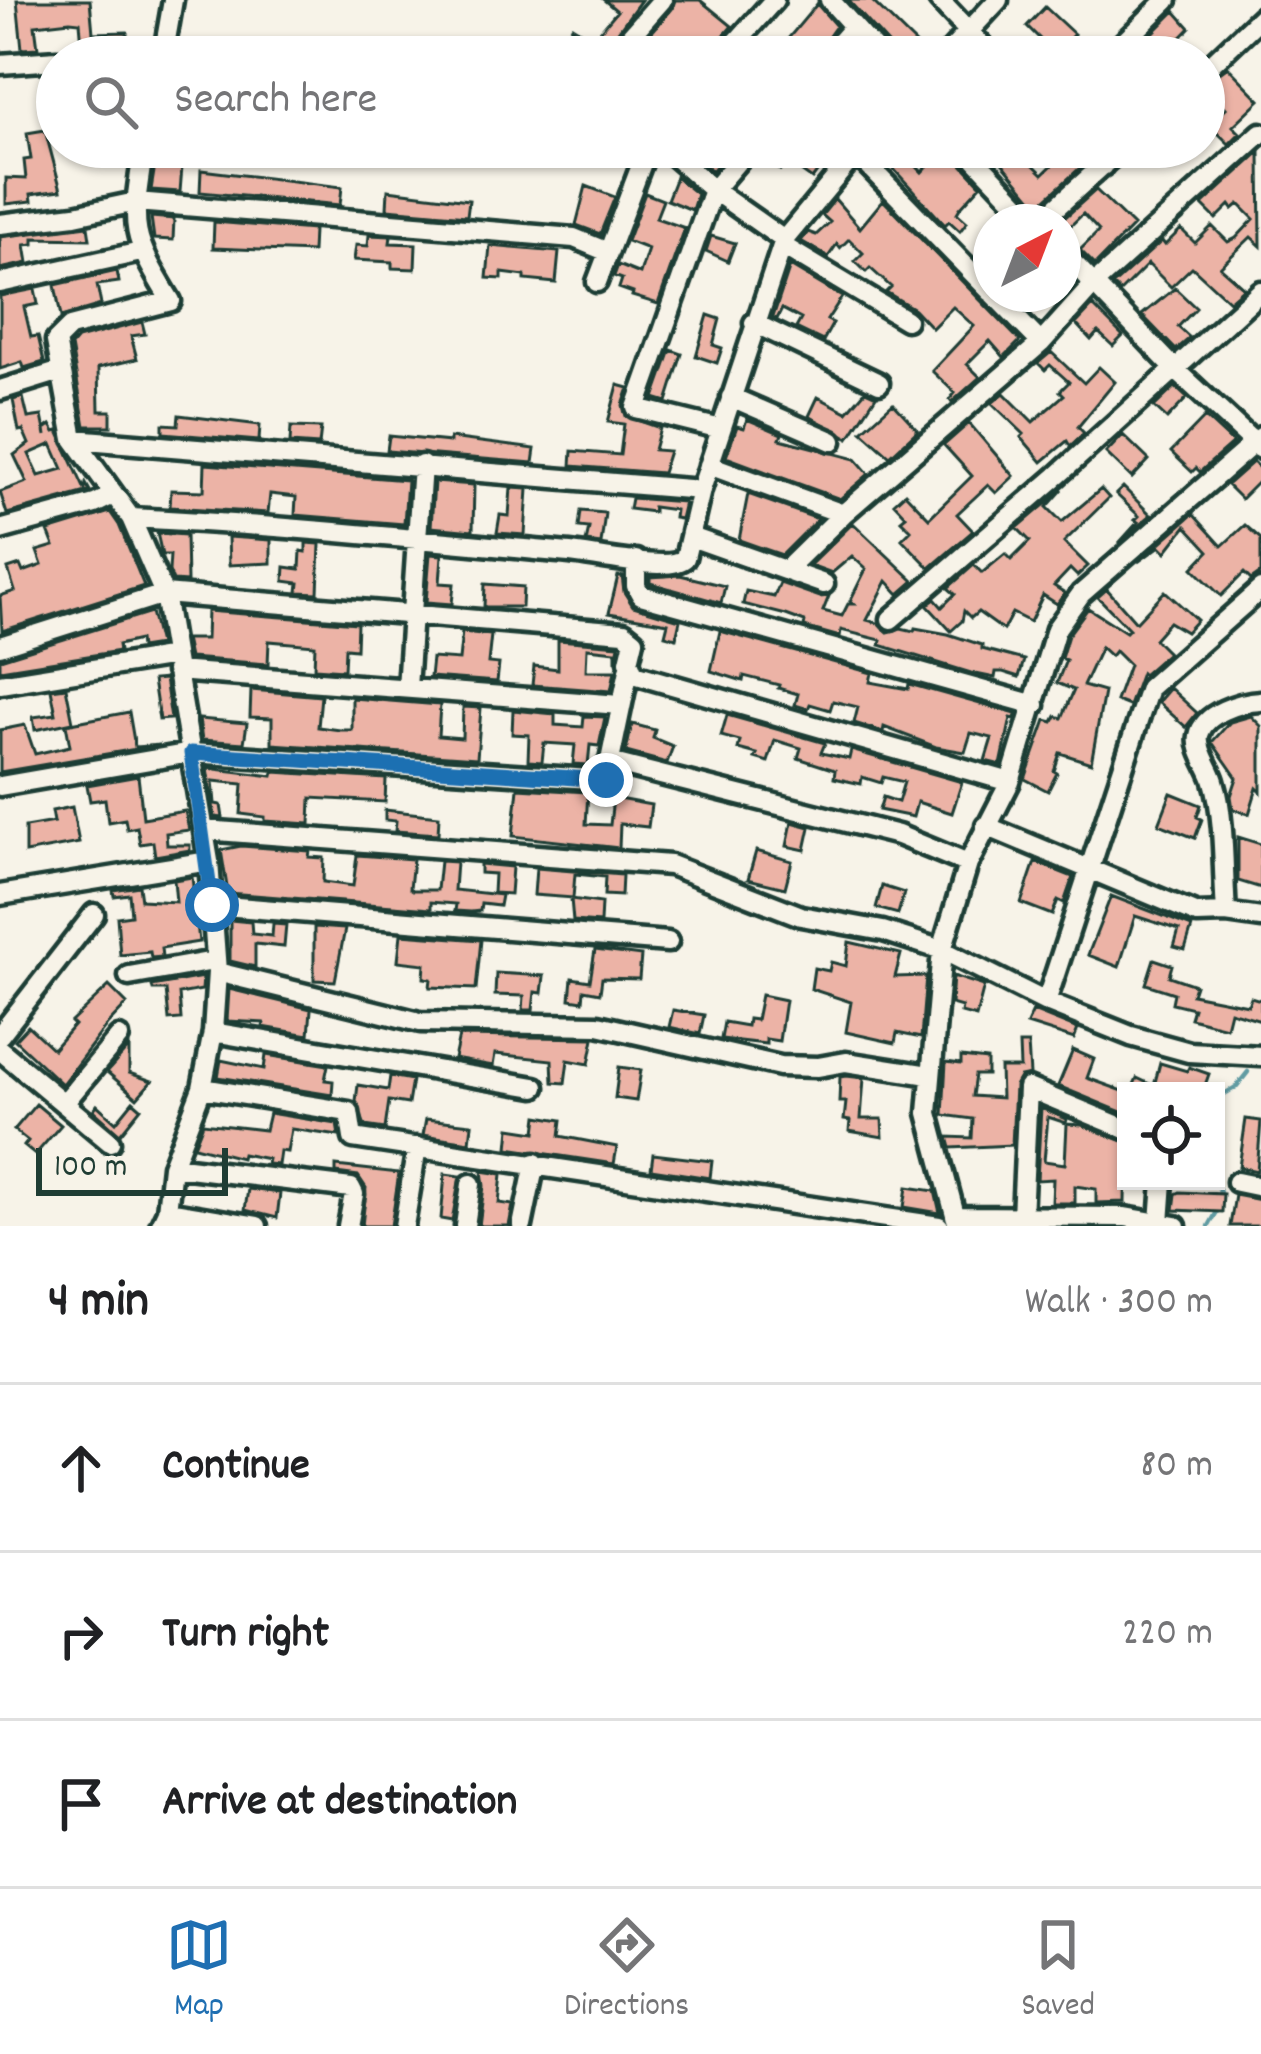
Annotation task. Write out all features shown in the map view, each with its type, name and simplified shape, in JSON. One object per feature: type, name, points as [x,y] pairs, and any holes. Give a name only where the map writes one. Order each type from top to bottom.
[{"type":"street","points":[[167,36],[173,0]]},
{"type":"street","points":[[630,36],[662,0]]},
{"type":"street","points":[[741,36],[773,0]]},
{"type":"street","points":[[830,0],[862,36]]},
{"type":"street","points":[[939,0],[972,36]]},
{"type":"street","points":[[964,36],[998,0]]},
{"type":"street","points":[[1130,36],[1167,0]]},
{"type":"street","points":[[1225,51],[1261,17]]},
{"type":"street","points":[[846,36],[854,27]]},
{"type":"street","points":[[0,64],[36,61]]},
{"type":"street","points":[[1225,166],[1261,134]]},
{"type":"street","points":[[141,168],[133,217],[141,252],[171,302],[70,327],[56,341],[74,439],[131,518],[164,594],[209,861],[216,967],[213,1032],[202,1088],[172,1166],[164,1218],[257,1226]]},
{"type":"street","points":[[597,282],[640,168]]},
{"type":"street","points":[[688,168],[783,243],[906,320]]},
{"type":"street","points":[[721,429],[636,408],[713,190],[732,168]]},
{"type":"street","points":[[131,518],[679,564],[783,243],[843,168]]},
{"type":"street","points":[[875,168],[973,273]]},
{"type":"street","points":[[985,168],[1020,204]]},
{"type":"street","points":[[1059,204],[1101,168]]},
{"type":"street","points":[[788,569],[843,514],[1041,344],[1093,285],[1223,168]]},
{"type":"street","points":[[0,224],[136,202],[574,238],[608,251]]},
{"type":"street","points":[[0,283],[141,252]]},
{"type":"street","points":[[951,1223],[928,1113],[942,950],[968,864],[1010,782],[1056,629],[1081,594],[1259,443],[1174,369],[1081,272]]},
{"type":"street","points":[[891,619],[1058,476],[1261,291]]},
{"type":"street","points":[[1010,312],[1041,344]]},
{"type":"street","points":[[754,323],[879,383]]},
{"type":"street","points":[[0,390],[62,371]]},
{"type":"street","points":[[731,397],[832,441]]},
{"type":"street","points":[[74,439],[700,490]]},
{"type":"street","points":[[407,688],[422,465]]},
{"type":"street","points":[[709,465],[843,514]]},
{"type":"street","points":[[0,530],[95,505],[113,495]]},
{"type":"street","points":[[691,537],[824,584]]},
{"type":"street","points":[[637,560],[636,586],[641,595],[1034,706]]},
{"type":"street","points":[[1046,1002],[1149,688],[1261,589]]},
{"type":"street","points":[[0,646],[164,594],[624,632],[634,640],[606,780],[191,753],[0,786]]},
{"type":"street","points":[[0,684],[175,664],[620,705]]},
{"type":"street","points":[[629,670],[1010,782]]},
{"type":"street","points":[[1226,913],[1215,784],[1198,742],[1200,731],[1218,714],[1243,702],[1261,701]]},
{"type":"street","points":[[609,762],[898,835],[968,864]]},
{"type":"street","points":[[986,826],[1197,914],[1261,918]]},
{"type":"street","points":[[204,830],[670,865],[802,916],[942,950],[1046,1002],[1131,1036],[1189,1052],[1261,1056]]},
{"type":"street","points":[[0,895],[209,861]]},
{"type":"street","points":[[212,905],[668,942]]},
{"type":"street","points":[[0,1036],[94,914]]},
{"type":"street","points":[[129,976],[216,967],[420,1022],[598,1025],[780,1066],[846,1062],[929,1075]]},
{"type":"street","points":[[213,1032],[535,1087]]},
{"type":"street","points":[[65,1102],[119,1037]]},
{"type":"street","points":[[0,1050],[110,1142]]},
{"type":"street","points":[[202,1088],[349,1112],[352,1137],[951,1223],[1022,1217],[1168,1225],[1163,1190]]},
{"type":"street","points":[[1022,1217],[1028,1088],[1117,1125]]},
{"type":"street","points":[[404,1226],[418,1147]]},
{"type":"street","points":[[522,1226],[535,1163]]},
{"type":"street","points":[[172,1166],[351,1188],[348,1226]]},
{"type":"street","points":[[1237,1182],[1261,1187]]},
{"type":"street","points":[[465,1226],[471,1184]]},
{"type":"building","points":[[17,0],[90,0],[93,33],[127,32],[127,36],[81,36],[80,22],[35,25],[36,48],[22,49]]},
{"type":"building","points":[[604,0],[641,0],[614,36],[596,36],[617,11]]},
{"type":"building","points":[[675,0],[700,0],[732,26],[723,36],[648,36]]},
{"type":"building","points":[[848,0],[871,0],[908,36],[881,36]]},
{"type":"building","points":[[817,4],[836,26],[829,36],[790,36]]},
{"type":"building","points":[[1045,7],[1074,34],[1037,36],[1027,26]]},
{"type":"building","points":[[1175,11],[1190,28],[1182,36],[1151,35]]},
{"type":"building","points":[[572,26],[588,36],[566,36]]},
{"type":"building","points":[[1225,69],[1260,100],[1233,126],[1240,133],[1229,144],[1225,140]]},
{"type":"building","points":[[36,132],[36,168],[55,168],[61,190],[6,204],[6,178],[26,179],[24,160],[31,159],[27,133]]},
{"type":"building","points":[[1260,152],[1261,246],[1251,237],[1220,267],[1244,288],[1229,301],[1192,267],[1171,287],[1148,264],[1120,292],[1113,285],[1181,229],[1195,243],[1212,226],[1228,242],[1236,238],[1254,219],[1239,204],[1233,209],[1230,205],[1216,219],[1202,205]]},
{"type":"building","points":[[155,168],[182,168],[180,192],[151,190]]},
{"type":"building","points":[[797,168],[820,168],[812,179]]},
{"type":"building","points":[[893,168],[922,172],[926,168],[965,168],[981,185],[957,213],[967,222],[960,231],[949,221],[945,225]]},
{"type":"building","points":[[1006,168],[1037,168],[1043,174],[1049,168],[1080,168],[1036,204]]},
{"type":"building","points":[[201,170],[342,187],[340,205],[200,192]]},
{"type":"building","points":[[676,177],[697,194],[692,210],[667,200]]},
{"type":"building","points":[[586,186],[615,197],[600,234],[576,225]]},
{"type":"building","points":[[388,190],[469,200],[467,216],[387,209]]},
{"type":"building","points":[[1096,190],[1133,226],[1095,265],[1081,249],[1099,231],[1081,216],[1080,204]]},
{"type":"building","points":[[645,193],[663,200],[656,218],[685,228],[658,304],[619,288],[622,279],[614,276],[618,265],[640,274],[648,249],[627,241]]},
{"type":"building","points":[[835,199],[860,228],[883,200],[973,293],[973,312],[992,312],[1020,341],[1004,357],[990,341],[967,364],[980,377],[952,402],[955,393],[932,371],[974,326],[953,307],[932,328],[914,309],[886,292],[891,287],[870,268],[866,272],[855,261],[863,253],[849,239],[840,248],[837,244],[828,257],[801,241],[808,232],[816,235],[830,222],[822,215]]},
{"type":"building","points":[[151,217],[174,219],[173,240],[154,239]]},
{"type":"building","points":[[214,222],[313,230],[312,252],[213,248]]},
{"type":"building","points":[[88,226],[90,239],[34,238],[34,244],[25,245],[28,263],[0,269],[0,237]]},
{"type":"building","points":[[369,235],[391,236],[390,243],[416,244],[415,269],[354,260],[356,245],[368,246]]},
{"type":"building","points":[[711,236],[735,243],[728,261],[706,251]]},
{"type":"building","points":[[490,246],[559,252],[556,283],[502,273],[502,279],[487,278]]},
{"type":"building","points":[[790,266],[842,297],[827,320],[833,323],[823,341],[796,328],[801,319],[782,309],[777,319],[773,317]]},
{"type":"building","points":[[117,271],[119,282],[97,285],[101,305],[61,317],[55,285]]},
{"type":"building","points":[[1175,288],[1196,308],[1178,327],[1190,338],[1176,350],[1142,315]]},
{"type":"building","points":[[35,289],[38,304],[24,307],[31,337],[38,336],[44,362],[0,369],[0,296]]},
{"type":"building","points":[[1093,306],[1123,336],[1113,346],[1098,332],[1091,340],[1076,324]]},
{"type":"building","points":[[708,315],[720,319],[713,345],[722,348],[717,363],[696,356]]},
{"type":"building","points":[[142,322],[145,334],[131,336],[137,359],[98,368],[99,411],[111,411],[111,426],[85,426],[71,346],[77,339]]},
{"type":"building","points":[[671,350],[682,354],[667,402],[654,398]]},
{"type":"building","points":[[1051,352],[1084,383],[1099,367],[1115,382],[1078,427],[1084,433],[1042,462],[1021,437],[1024,434],[992,403],[1004,393],[1033,422],[1064,395],[1060,391],[1069,382],[1050,365],[1045,370],[1038,363]]},
{"type":"building","points":[[618,385],[629,388],[623,405],[626,416],[660,428],[654,450],[669,451],[662,473],[571,466],[572,451],[620,455],[624,424],[608,422]]},
{"type":"building","points":[[1175,387],[1187,398],[1167,419],[1154,407]]},
{"type":"building","points":[[865,391],[876,396],[849,438],[809,416],[818,397],[847,412]]},
{"type":"building","points":[[23,397],[28,418],[42,416],[46,436],[45,429],[51,425],[58,431],[85,490],[86,484],[90,491],[7,514],[0,492],[27,482],[14,455],[29,444],[23,430],[19,431],[13,400]],"holes":[[[52,444],[63,469],[39,476],[29,454]]]},
{"type":"building","points":[[893,403],[918,430],[890,456],[862,431]]},
{"type":"building","points":[[179,415],[260,425],[259,441],[163,433],[163,424],[178,425]]},
{"type":"building","points":[[1205,417],[1233,443],[1200,472],[1196,468],[1192,472],[1171,452]]},
{"type":"building","points":[[747,419],[782,434],[780,439],[856,459],[869,474],[840,499],[726,457],[737,426],[744,428]]},
{"type":"building","points":[[969,423],[1014,476],[996,493],[988,485],[957,514],[973,531],[930,568],[902,539],[911,530],[894,503],[905,493],[929,518],[972,476],[944,445]]},
{"type":"building","points":[[291,427],[321,428],[319,445],[290,443]]},
{"type":"building","points":[[1123,435],[1149,460],[1132,478],[1106,453]]},
{"type":"building","points":[[389,436],[535,449],[533,463],[387,451]]},
{"type":"building","points":[[1253,462],[1261,470],[1261,479],[1241,499],[1227,485]]},
{"type":"building","points":[[205,464],[407,480],[404,524],[295,515],[296,497],[270,494],[268,513],[170,507],[171,490],[204,491]]},
{"type":"building","points":[[434,482],[474,485],[473,531],[431,527]]},
{"type":"building","points":[[1123,487],[1151,515],[1119,543],[1139,516],[1116,494]]},
{"type":"building","points":[[511,488],[528,489],[525,535],[497,533],[500,515],[509,516]]},
{"type":"building","points":[[1063,489],[1047,507],[1062,522],[1101,489],[1109,498],[1064,542],[1088,566],[1077,576],[1070,569],[1054,586],[1065,593],[1057,604],[1043,595],[1030,622],[1012,613],[1003,630],[978,612],[971,618],[964,611],[962,621],[951,631],[927,605],[935,599],[942,607],[955,594],[948,588],[974,565],[982,573],[1005,554],[1011,560],[1030,541],[1017,528]]},
{"type":"building","points":[[748,494],[818,519],[782,555],[739,540]]},
{"type":"building","points":[[631,498],[684,502],[680,519],[674,518],[675,510],[629,509]]},
{"type":"building","points":[[581,511],[605,513],[601,544],[586,542],[589,528],[579,527]]},
{"type":"building","points":[[110,512],[144,586],[2,631],[0,596],[15,591],[8,569],[20,565],[23,572],[42,565],[37,551],[54,546],[48,531]]},
{"type":"building","points":[[1193,514],[1222,546],[1245,525],[1261,539],[1261,573],[1251,580],[1244,573],[1221,596],[1193,568],[1209,551],[1186,526],[1166,552],[1160,546],[1138,562]]},
{"type":"building","points":[[853,523],[914,581],[899,594],[887,581],[867,620],[888,632],[915,628],[948,634],[1024,660],[1019,677],[1003,672],[996,672],[995,678],[971,673],[880,645],[881,640],[841,630],[840,637],[743,604],[746,591],[774,597],[780,583],[829,596],[823,611],[842,616],[848,604],[854,604],[850,601],[866,569],[852,556],[832,573],[810,565]]},
{"type":"building","points":[[157,533],[186,535],[187,582],[173,581],[170,555],[162,555]]},
{"type":"building","points":[[228,537],[271,540],[271,563],[229,565]]},
{"type":"building","points":[[306,543],[320,544],[318,593],[298,592],[299,583],[284,581],[285,567],[300,569]]},
{"type":"building","points":[[430,554],[442,555],[440,583],[454,584],[452,604],[426,602]]},
{"type":"building","points":[[680,575],[725,586],[721,603],[650,583],[650,577]]},
{"type":"building","points":[[618,576],[633,606],[680,620],[676,638],[665,635],[668,623],[609,613]]},
{"type":"building","points":[[485,584],[523,587],[522,607],[484,607]]},
{"type":"building","points":[[1107,589],[1136,622],[1165,591],[1197,620],[1186,632],[1169,622],[1154,639],[1168,653],[1141,673],[1129,706],[1116,701],[1129,665],[1115,651],[1111,656],[1101,647],[1083,686],[1104,692],[1091,763],[1060,753],[1048,791],[1025,779],[1046,720],[1062,718],[1074,690],[1057,683],[1066,660],[1061,658],[1068,635],[1088,608],[1126,632],[1129,629],[1098,597]]},
{"type":"building","points":[[207,611],[357,623],[356,649],[345,648],[344,670],[314,668],[315,645],[269,641],[268,664],[189,658],[185,639],[206,639]]},
{"type":"building","points":[[151,612],[159,645],[140,648],[139,640],[118,645],[119,651],[0,670],[0,659]]},
{"type":"building","points":[[720,631],[872,673],[870,682],[908,689],[909,684],[1016,714],[1011,718],[1001,765],[985,761],[992,738],[971,733],[965,752],[936,747],[884,727],[883,732],[854,723],[858,707],[833,701],[830,710],[810,704],[808,709],[795,705],[798,694],[779,685],[711,671]]},
{"type":"building","points":[[462,632],[491,635],[488,663],[499,664],[497,682],[430,677],[432,658],[459,660]]},
{"type":"building","points":[[558,640],[619,645],[616,661],[616,651],[587,648],[586,671],[615,671],[611,691],[532,685],[534,666],[558,669]]},
{"type":"building","points":[[165,679],[171,719],[159,720],[153,680]]},
{"type":"building","points":[[66,687],[73,722],[35,730],[33,717],[56,714],[51,689]]},
{"type":"building","points":[[1170,688],[1197,713],[1186,727],[1158,702]]},
{"type":"building","points":[[251,690],[321,696],[318,727],[340,730],[352,730],[352,698],[440,705],[438,736],[462,738],[463,707],[481,708],[477,758],[272,744],[272,718],[250,717]]},
{"type":"building","points":[[513,710],[555,714],[555,725],[583,727],[584,716],[605,717],[599,746],[590,745],[588,765],[573,764],[575,745],[544,743],[542,762],[528,761],[529,735],[512,734]]},
{"type":"building","points":[[129,712],[135,747],[160,745],[0,772],[0,730],[25,725],[35,754],[70,746],[66,724]]},
{"type":"building","points":[[727,715],[825,743],[821,753],[849,759],[851,750],[962,782],[952,813],[917,802],[913,817],[879,810],[883,797],[898,802],[904,782],[883,777],[881,783],[862,777],[861,784],[834,778],[835,770],[798,758],[801,748],[775,740],[768,762],[755,758],[757,754],[738,749],[740,741],[721,736]]},
{"type":"building","points":[[1251,716],[1261,726],[1261,792],[1257,788],[1249,814],[1233,809],[1231,796],[1237,778],[1212,742],[1230,722]]},
{"type":"building","points":[[199,719],[247,723],[244,743],[202,740]]},
{"type":"building","points":[[632,724],[655,730],[653,738],[673,746],[667,763],[626,752]]},
{"type":"building","points":[[207,768],[273,776],[274,772],[386,779],[385,802],[311,798],[310,824],[265,821],[265,817],[241,814],[243,784],[213,781],[215,804],[221,805],[223,818],[215,817]]},
{"type":"building","points":[[138,776],[143,818],[185,811],[189,830],[166,833],[167,845],[190,845],[190,850],[155,856],[153,842],[140,844],[137,827],[127,829],[125,819],[108,822],[105,799],[90,801],[87,785]]},
{"type":"building","points":[[518,788],[588,792],[586,824],[610,825],[613,798],[651,805],[648,827],[620,824],[619,848],[513,836]]},
{"type":"building","points":[[1171,793],[1201,805],[1195,838],[1159,824]]},
{"type":"building","points":[[72,807],[79,843],[25,853],[25,827],[54,822],[52,811]]},
{"type":"building","points":[[385,810],[439,816],[438,834],[395,831],[396,821],[385,820]]},
{"type":"building","points":[[792,822],[810,827],[805,850],[787,846]]},
{"type":"building","points":[[1238,837],[1261,844],[1261,888],[1238,881]]},
{"type":"building","points":[[241,846],[310,851],[309,857],[324,858],[323,882],[353,886],[357,855],[413,859],[413,890],[437,890],[440,861],[456,862],[454,890],[501,895],[499,906],[481,904],[480,911],[471,912],[455,911],[456,904],[431,902],[431,909],[228,893],[221,850]]},
{"type":"building","points":[[756,851],[792,861],[785,888],[748,879]]},
{"type":"building","points":[[1035,862],[1073,877],[1064,903],[1058,900],[1052,915],[1021,903]]},
{"type":"building","points":[[480,864],[512,867],[510,894],[493,893],[494,874],[480,873]]},
{"type":"building","points":[[536,868],[622,875],[621,896],[604,895],[605,877],[575,874],[573,898],[534,895]]},
{"type":"building","points":[[192,877],[199,942],[161,948],[162,957],[151,958],[150,952],[120,955],[117,917],[131,915],[129,894],[114,896],[113,890],[139,886],[141,900],[176,902],[174,880]]},
{"type":"building","points":[[882,886],[904,893],[898,914],[876,908]]},
{"type":"building","points":[[1111,896],[1192,927],[1185,950],[1174,947],[1179,930],[1135,916],[1119,967],[1088,955]]},
{"type":"building","points":[[571,899],[601,903],[600,923],[573,921]]},
{"type":"building","points":[[230,920],[251,922],[252,934],[272,936],[273,924],[286,925],[284,947],[255,944],[255,967],[230,961]]},
{"type":"building","points":[[314,927],[345,929],[335,981],[314,980]]},
{"type":"building","points":[[401,934],[481,940],[476,989],[430,987],[431,979],[424,978],[425,964],[398,961]]},
{"type":"building","points":[[849,942],[901,954],[895,977],[926,976],[921,1038],[897,1033],[895,1043],[846,1032],[851,1002],[811,989],[814,968],[829,971],[831,962],[846,966]]},
{"type":"building","points":[[595,950],[641,956],[639,979],[602,978],[600,993],[584,990],[583,1001],[570,999],[572,978],[590,981]]},
{"type":"building","points":[[1154,959],[1172,965],[1169,976],[1195,985],[1192,994],[1248,1005],[1251,997],[1261,1000],[1261,1020],[1230,1011],[1226,1027],[1190,1018],[1193,1008],[1172,1003],[1174,993],[1146,984]]},
{"type":"building","points":[[496,973],[544,976],[542,993],[535,992],[533,1010],[523,1010],[524,996],[495,995]]},
{"type":"building","points":[[953,976],[984,986],[976,1017],[951,1004]]},
{"type":"building","points":[[203,977],[202,990],[179,994],[181,1019],[169,1020],[166,990],[152,986]]},
{"type":"building","points":[[109,986],[127,1004],[62,1084],[15,1040],[28,1026],[53,1049],[74,1025],[71,1022]]},
{"type":"building","points":[[229,989],[311,1009],[309,1035],[263,1027],[264,1023],[227,1021]]},
{"type":"building","points":[[761,995],[785,1000],[779,1041],[721,1039],[724,1022],[747,1026],[748,1019],[756,1020]]},
{"type":"building","points":[[673,1010],[704,1015],[700,1034],[669,1027]]},
{"type":"building","points":[[1033,1011],[1078,1029],[1074,1039],[1027,1024]]},
{"type":"building","points":[[459,1036],[594,1038],[589,1064],[568,1060],[565,1083],[553,1082],[552,1060],[495,1054],[493,1066],[454,1059]]},
{"type":"building","points":[[1019,1044],[1028,1044],[1030,1075],[1020,1077],[1015,1086],[1012,1145],[951,1148],[948,1137],[972,1138],[973,1119],[943,1115],[946,1062],[961,1064],[961,1057],[987,1060],[987,1075],[975,1075],[972,1096],[1001,1098],[1000,1068],[1020,1068]]},
{"type":"building","points":[[129,1047],[129,1073],[152,1081],[137,1098],[107,1072]]},
{"type":"building","points":[[1073,1050],[1094,1059],[1087,1078],[1117,1089],[1117,1110],[1058,1086]]},
{"type":"building","points":[[266,1055],[328,1065],[325,1080],[333,1081],[332,1095],[218,1077],[221,1060],[264,1069]]},
{"type":"building","points":[[1160,1063],[1209,1074],[1206,1082],[1155,1082]]},
{"type":"building","points":[[619,1067],[641,1070],[636,1101],[615,1098]]},
{"type":"building","points":[[390,1076],[412,1080],[408,1104],[389,1101],[385,1129],[365,1126],[356,1101],[358,1085],[388,1090]]},
{"type":"building","points":[[840,1077],[864,1078],[861,1119],[882,1119],[883,1137],[849,1131],[850,1121],[844,1120],[846,1102],[839,1102]]},
{"type":"building","points":[[133,1101],[141,1108],[120,1134],[93,1110],[97,1105],[116,1122]]},
{"type":"building","points":[[36,1104],[61,1125],[35,1155],[24,1146],[28,1141],[14,1130]]},
{"type":"building","points":[[1041,1108],[1067,1119],[1066,1123],[1048,1117],[1044,1161],[1065,1164],[1067,1124],[1117,1139],[1117,1190],[1125,1190],[1125,1202],[1096,1203],[1096,1189],[1075,1186],[1075,1203],[1052,1203],[1053,1179],[1037,1180]]},
{"type":"building","points":[[269,1113],[337,1124],[339,1136],[291,1129],[287,1152],[280,1151],[278,1165],[267,1164],[268,1159],[242,1154],[241,1158],[194,1146],[203,1123],[265,1130]]},
{"type":"building","points":[[538,1116],[562,1120],[560,1136],[617,1147],[614,1164],[508,1148],[510,1128],[536,1132]]},
{"type":"building","points":[[426,1119],[472,1124],[470,1142],[423,1135]]},
{"type":"building","points":[[1246,1119],[1261,1121],[1257,1171],[1239,1167]]},
{"type":"building","points":[[653,1154],[712,1161],[710,1178],[651,1169]]},
{"type":"building","points":[[336,1166],[399,1173],[391,1226],[362,1226],[366,1188],[358,1176],[336,1173]]},
{"type":"building","points":[[482,1171],[502,1174],[499,1203],[513,1205],[509,1226],[479,1226]]},
{"type":"building","points":[[445,1174],[460,1176],[452,1221],[441,1219]]},
{"type":"building","points":[[907,1187],[935,1191],[940,1213],[904,1207]]},
{"type":"building","points":[[248,1189],[280,1193],[277,1218],[245,1210]]},
{"type":"building","points":[[1180,1192],[1223,1194],[1222,1212],[1174,1210]]},
{"type":"building","points":[[1235,1195],[1261,1200],[1261,1226],[1230,1226]]},
{"type":"waterway","points":[[1225,1094],[1248,1072]]},
{"type":"waterway","points":[[1219,1190],[1222,1200]]},
{"type":"waterway","points":[[1209,1226],[1218,1210]]},
{"type":"route","points":[[212,905],[191,753],[606,780]]}]
